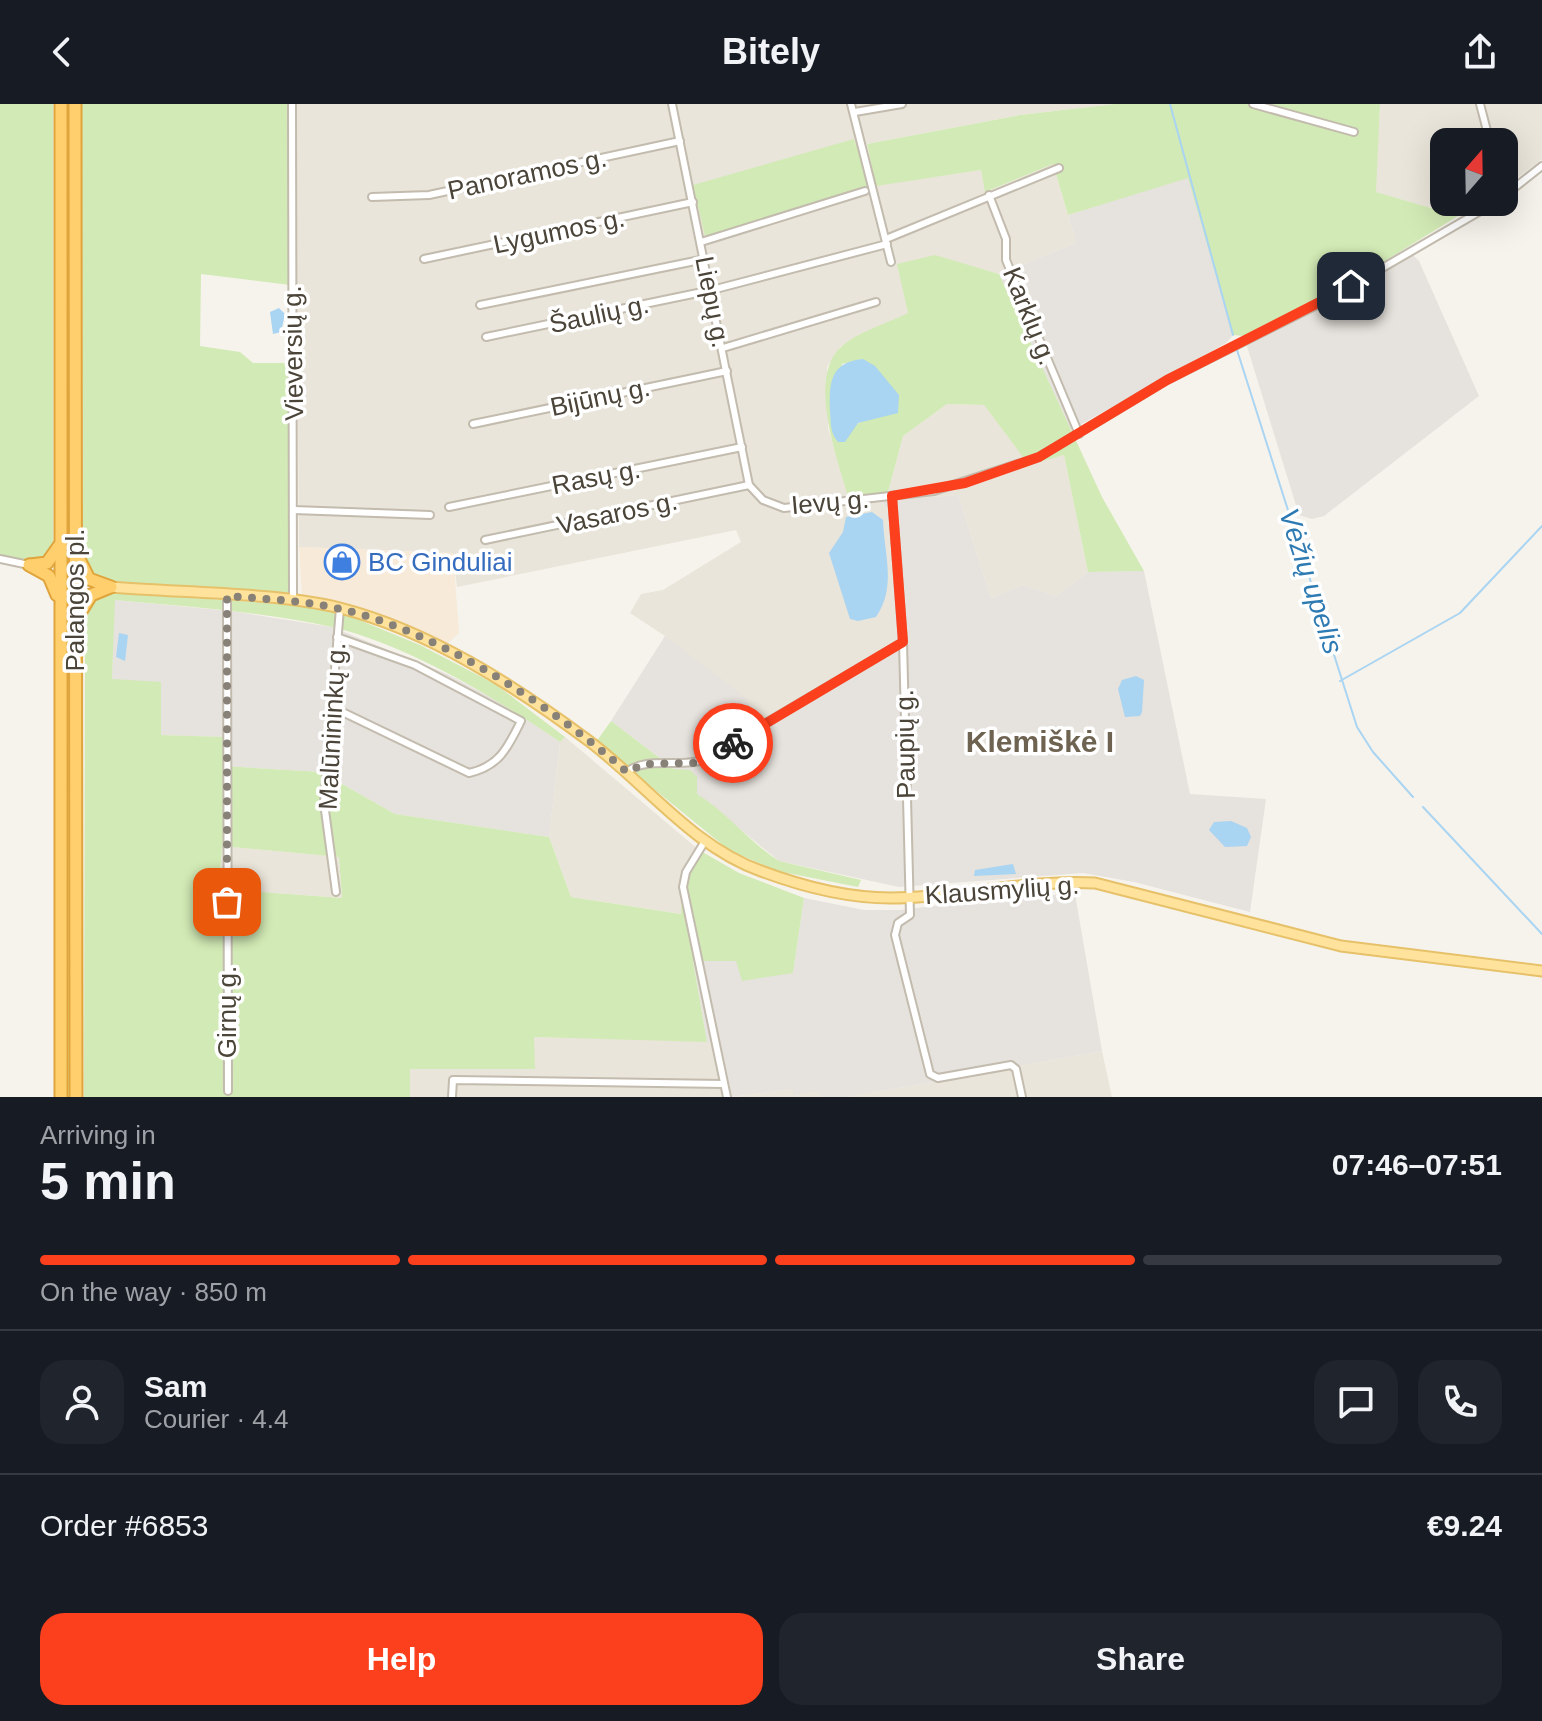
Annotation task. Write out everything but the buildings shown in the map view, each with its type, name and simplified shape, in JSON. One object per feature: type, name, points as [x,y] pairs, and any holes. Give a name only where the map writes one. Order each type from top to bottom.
[{"type":"highway","name":"Palangos pl.","points":[[61,104],[61,1097]]},
{"type":"highway","name":"Palangos pl.","points":[[75,104],[76,1097]]},
{"type":"highway","points":[[29,565],[47,563],[60,544]]},
{"type":"highway","points":[[75,547],[85,575],[96,584],[111,587]]},
{"type":"highway","points":[[29,565],[53,581],[61,618]]},
{"type":"highway","points":[[76,620],[91,595],[111,587]]},
{"type":"main road","name":"Klausmylių g.","points":[[111,587],[293,601],[340,608],[447,651],[556,717],[627,772],[705,841],[736,861],[777,877],[865,896],[910,897],[1055,883],[1095,883],[1341,946],[1542,971]]},
{"type":"street","name":"Vieversių g.","points":[[292,104],[293,601]]},
{"type":"street","name":"Liepų g.","points":[[672,104],[749,485]]},
{"type":"street","points":[[851,104],[891,262]]},
{"type":"street","points":[[855,112],[902,104]]},
{"type":"street","points":[[1253,104],[1354,132]]},
{"type":"street","points":[[1480,104],[1486,128]]},
{"type":"street","name":"Panoramos g.","points":[[372,197],[429,195],[680,141]]},
{"type":"street","points":[[1518,185],[1542,166]]},
{"type":"street","name":"Šaulių g.","points":[[486,337],[712,290],[887,242],[989,195],[1059,168]]},
{"type":"street","points":[[701,242],[865,191]]},
{"type":"street","name":"Karklų g.","points":[[989,195],[1006,239],[1006,260],[1079,434]]},
{"type":"street","name":"Lygumos g.","points":[[424,259],[693,202]]},
{"type":"street","name":"Ievų g.","points":[[749,485],[760,496],[784,508],[892,496],[965,483],[1039,457],[1167,380],[1329,299],[1472,216]]},
{"type":"street","points":[[480,305],[705,259]]},
{"type":"street","points":[[723,348],[876,302]]},
{"type":"street","name":"Bijūnų g.","points":[[473,424],[727,371]]},
{"type":"street","name":"Rasų g.","points":[[449,507],[742,447]]},
{"type":"street","name":"Vasaros g.","points":[[485,540],[749,485]]},
{"type":"street","name":"Paupių g.","points":[[892,496],[903,642],[910,897]]},
{"type":"street","points":[[294,510],[430,515]]},
{"type":"street","points":[[0,559],[29,565]]},
{"type":"street","name":"Girnų g.","points":[[227,596],[228,1091]]},
{"type":"street","name":"Malūnininkų g.","points":[[336,892],[324,803],[340,608]]},
{"type":"street","points":[[332,707],[469,773],[488,769],[505,754],[521,721],[415,665],[337,637]]},
{"type":"street","points":[[627,772],[639,765],[703,760],[903,642]]},
{"type":"street","points":[[705,841],[686,872],[683,887],[727,1097]]},
{"type":"street","points":[[910,897],[910,915],[898,923],[895,935],[928,1071],[938,1078],[1011,1065],[1016,1069],[1022,1097]]},
{"type":"street","points":[[452,1097],[453,1080],[724,1084]]},
{"type":"shaded area","points":[[295,104],[1115,104],[1020,115],[856,146],[854,139],[705,236],[879,185],[981,170],[986,192],[1053,164],[1076,243],[999,274],[935,256],[898,264],[908,313],[841,346],[827,367],[828,428],[848,495],[878,493],[879,501],[888,509],[897,648],[761,729],[665,636],[630,613],[641,594],[663,590],[741,542],[736,530],[457,587],[453,553],[299,547]]},
{"type":"shaded area","points":[[1380,104],[1542,104],[1542,159],[1518,177],[1518,128],[1430,128],[1430,208],[1375,192]]},
{"type":"shaded area","points":[[1188,177],[1233,335],[1226,343],[1071,430],[999,274],[1076,243],[1068,215]]},
{"type":"shaded area","points":[[1413,255],[1419,261],[1479,396],[1324,516],[1312,519],[1299,515],[1246,343]]},
{"type":"shaded area","points":[[947,404],[984,405],[1029,464],[1064,455],[1088,572],[1056,596],[1023,585],[991,598],[958,495],[917,498],[888,492],[903,436]]},
{"type":"shaded area","points":[[878,493],[917,498],[958,495],[991,598],[1023,585],[1056,596],[1088,572],[1144,571],[1190,794],[1266,799],[1250,912],[1134,882],[1083,873],[899,887],[779,861],[697,794],[674,769],[611,721],[665,636],[745,697],[761,728],[897,648],[888,509],[879,501]]},
{"type":"shaded area","points":[[299,547],[453,553],[459,633],[446,645],[302,596]]},
{"type":"shaded area","points":[[114,600],[231,611],[332,627],[447,674],[507,706],[560,742],[549,837],[395,814],[321,772],[222,766],[223,737],[160,735],[112,680]]},
{"type":"shaded area","points":[[565,737],[699,850],[682,914],[571,897],[549,837],[560,742]]},
{"type":"shaded area","points":[[222,846],[339,857],[342,898],[219,889]]},
{"type":"shaded area","points":[[1075,894],[1102,1051],[849,1097],[820,1097],[818,1091],[794,1096],[792,1089],[732,1097],[720,1042],[707,1042],[693,961],[737,961],[793,973],[804,898],[864,910],[900,910],[1007,897]]},
{"type":"shaded area","points":[[534,1037],[720,1041],[732,1097],[410,1097],[410,1069],[534,1068]]},
{"type":"shaded area","points":[[1102,1051],[1112,1097],[849,1097]]},
{"type":"shaded area","points":[[792,1089],[795,1096],[818,1090],[820,1097],[733,1097]]},
{"type":"green space","points":[[0,104],[53,104],[53,550],[42,560],[35,561],[0,555]]},
{"type":"green space","points":[[66,104],[71,104],[70,1097],[66,1097]]},
{"type":"green space","points":[[82,104],[287,104],[290,285],[201,274],[200,346],[240,352],[253,363],[288,363],[291,588],[286,597],[104,582],[91,576],[83,560]]},
{"type":"green space","points":[[1115,104],[1380,104],[1376,192],[1430,208],[1430,216],[1458,216],[1336,291],[1244,336],[1233,335],[1188,178],[1068,215],[1053,164],[985,192],[981,170],[876,186],[867,144],[1020,115]]},
{"type":"green space","points":[[854,139],[856,146],[861,145],[871,187],[705,236],[693,185]]},
{"type":"green space","points":[[935,255],[999,274],[1102,497],[1144,571],[1088,572],[1064,455],[1029,465],[984,405],[947,404],[903,436],[888,492],[848,496],[832,441],[825,398],[826,378],[831,360],[841,347],[864,332],[908,313],[897,264]],"holes":[[[863,359],[864,421],[854,425],[845,442],[842,364]]]},
{"type":"green space","points":[[106,592],[309,606],[342,613],[420,645],[495,684],[565,737],[560,742],[480,691],[390,646],[332,627],[251,613],[115,600],[112,679],[161,682],[161,735],[224,737],[223,766],[321,772],[395,814],[549,837],[571,897],[681,914],[683,878],[699,850],[739,873],[804,898],[793,973],[742,981],[736,961],[693,961],[707,1042],[534,1037],[535,1069],[410,1069],[410,1097],[84,1097],[87,606]],"holes":[[[222,846],[339,857],[342,898],[219,889]]]},
{"type":"green space","points":[[611,721],[674,769],[690,770],[697,777],[697,794],[779,861],[861,880],[858,887],[777,871],[729,850],[596,742]]},
{"type":"water","points":[[279,308],[285,314],[281,332],[273,334],[270,312]]},
{"type":"water","points":[[863,359],[875,366],[899,395],[898,413],[858,423],[845,442],[838,442],[831,424],[831,383],[844,364]]},
{"type":"water","points":[[872,512],[883,520],[888,582],[876,617],[858,621],[850,619],[829,553],[843,532],[846,517]]},
{"type":"water","points":[[119,633],[128,635],[125,661],[116,657]]},
{"type":"water","points":[[1136,676],[1144,680],[1142,712],[1140,716],[1125,717],[1118,689],[1122,680]]},
{"type":"water","points":[[1231,821],[1247,828],[1251,837],[1247,846],[1225,847],[1209,830],[1214,822]]},
{"type":"water","points":[[1013,864],[1016,874],[974,876],[975,870]]},
{"type":"waterway","name":"Vėžių upelis","points":[[1170,104],[1233,335]]},
{"type":"waterway","name":"Vėžių upelis","points":[[1237,350],[1357,727],[1373,752],[1413,797]]},
{"type":"waterway","points":[[1340,681],[1460,613],[1542,526]]},
{"type":"waterway","name":"Vėžių upelis","points":[[1423,807],[1542,934]]},
{"type":"way so far","points":[[227,902],[227,596],[340,608],[379,621],[447,651],[519,692],[627,772],[644,764],[695,763],[733,743]]},
{"type":"place","name":"BC Ginduliai","points":[[342,562]]},
{"type":"district","name":"Klemiškė I","points":[[1040,741]]},
{"type":"route","points":[[733,743],[903,642],[892,496],[934,491],[965,483],[1039,457],[1167,380],[1351,286]]}]
